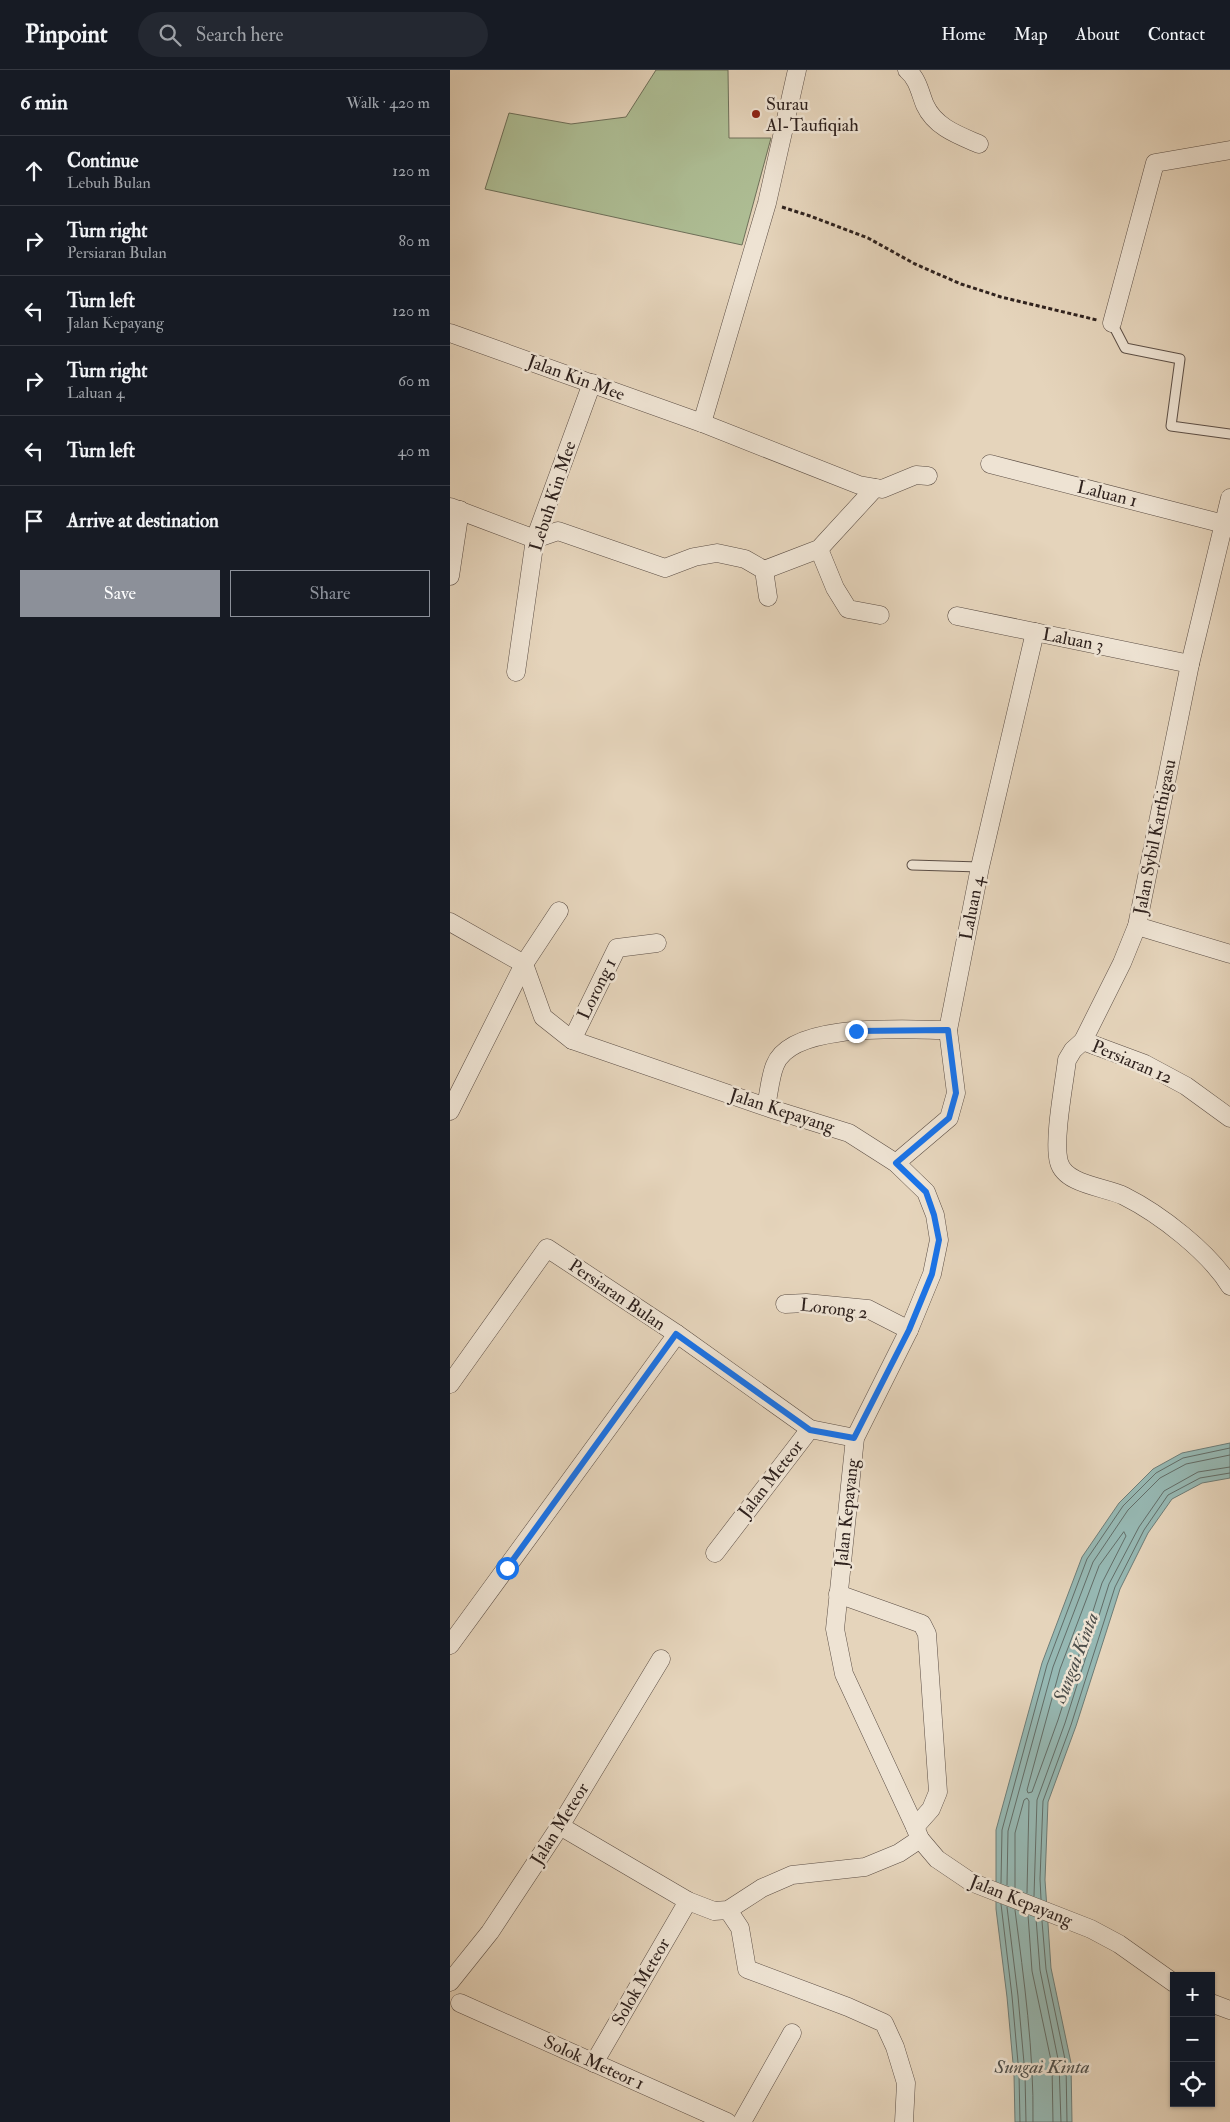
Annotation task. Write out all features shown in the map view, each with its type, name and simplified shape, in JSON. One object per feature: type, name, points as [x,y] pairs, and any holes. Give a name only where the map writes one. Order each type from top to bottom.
[{"type":"street","points":[[702,424],[767,203],[797,70]]},
{"type":"street","points":[[907,70],[917,83],[933,118],[943,127],[979,144]]},
{"type":"street","points":[[1112,323],[1154,162],[1230,150]]},
{"type":"street","name":"Jalan Kin Mee","points":[[450,333],[702,424],[859,486],[875,488]]},
{"type":"street","name":"Lebuh Kin Mee","points":[[516,672],[535,539],[592,383]]},
{"type":"street","name":"Laluan 1","points":[[990,464],[1224,524]]},
{"type":"street","points":[[764,570],[819,549],[875,488],[882,489],[916,475],[928,476]]},
{"type":"street","name":"Jalan Sybil Karthigasu","points":[[1230,498],[1224,524],[1222,568],[1190,664],[1137,926],[1122,963],[1083,1041],[1073,1050],[1067,1060],[1057,1145],[1059,1164],[1066,1175],[1123,1196],[1178,1231],[1220,1270],[1230,1286]]},
{"type":"street","points":[[450,576],[455,509],[535,539],[558,531],[665,568],[694,557],[717,553],[745,559],[764,570]]},
{"type":"street","points":[[819,549],[835,588],[848,609],[880,615]]},
{"type":"street","points":[[764,570],[768,597]]},
{"type":"street","name":"Laluan 3","points":[[957,616],[1190,664]]},
{"type":"street","name":"Laluan 4","points":[[896,1163],[949,1118],[956,1093],[948,1030],[980,866],[1035,632]]},
{"type":"street","points":[[450,1110],[524,964],[559,911]]},
{"type":"street","points":[[450,922],[524,964]]},
{"type":"street","points":[[1137,926],[1230,954]]},
{"type":"street","name":"Lorong 1","points":[[572,1040],[617,948],[656,943]]},
{"type":"street","name":"Jalan Kepayang","points":[[524,964],[544,1017],[572,1040],[849,1133],[896,1163],[926,1192],[934,1215],[939,1240],[932,1274],[909,1330],[854,1438],[835,1629],[844,1674],[918,1833],[937,1860],[971,1882],[1091,1929],[1119,1944],[1170,1980]]},
{"type":"street","points":[[766,1106],[775,1064],[791,1046],[822,1034],[872,1030],[948,1030]]},
{"type":"street","name":"Persiaran 12","points":[[1083,1041],[1146,1064],[1186,1086],[1230,1118]]},
{"type":"street","name":"Persiaran Bulan","points":[[450,1384],[547,1248],[676,1334],[810,1430],[854,1438]]},
{"type":"street","name":"Lorong 2","points":[[785,1304],[806,1303],[868,1309],[909,1330]]},
{"type":"street","points":[[450,1645],[676,1334]]},
{"type":"street","name":"Jalan Meteor","points":[[715,1553],[810,1430]]},
{"type":"street","points":[[560,1826],[688,1901],[714,1911],[728,1910],[762,1888],[792,1875],[865,1867],[899,1852],[918,1833],[938,1792],[927,1634],[922,1624],[838,1594]]},
{"type":"street","name":"Jalan Meteor","points":[[450,1982],[490,1932],[560,1826],[661,1659]]},
{"type":"street","name":"Solok Meteor","points":[[594,2063],[688,1901]]},
{"type":"street","points":[[728,1910],[740,1928],[747,1969],[848,2006],[884,2023],[895,2047],[906,2083],[904,2122]]},
{"type":"street","name":"Solok Meteor 1","points":[[460,2004],[727,2122]]},
{"type":"street","points":[[1215,2004],[1230,2010]]},
{"type":"street","points":[[742,2122],[792,2033]]},
{"type":"lane","points":[[1112,323],[1125,348],[1180,359],[1171,426],[1230,434]]},
{"type":"lane","points":[[912,865],[980,866]]},
{"type":"path","points":[[767,203],[810,216],[868,238],[915,264],[961,284],[1001,297],[1112,323]]},
{"type":"green space","points":[[656,70],[728,70],[729,138],[771,138],[742,245],[485,189],[509,113],[571,124],[626,117]]},
{"type":"water","name":"Sungai Kinta","points":[[1230,1443],[1230,1478],[1202,1483],[1172,1499],[1148,1533],[1120,1589],[1076,1726],[1048,1802],[1045,1880],[1051,1968],[1071,2063],[1072,2122],[1015,2122],[1014,2074],[996,1909],[996,1830],[1042,1663],[1082,1557],[1119,1503],[1153,1469],[1182,1453]]},
{"type":"place","name":"Surau Al-Taufiqiah","points":[[756,114]]},
{"type":"route","points":[[507,1568],[676,1334],[810,1430],[854,1438],[909,1330],[932,1274],[939,1240],[934,1215],[926,1192],[896,1163],[949,1118],[956,1093],[948,1030],[856,1031]]}]
